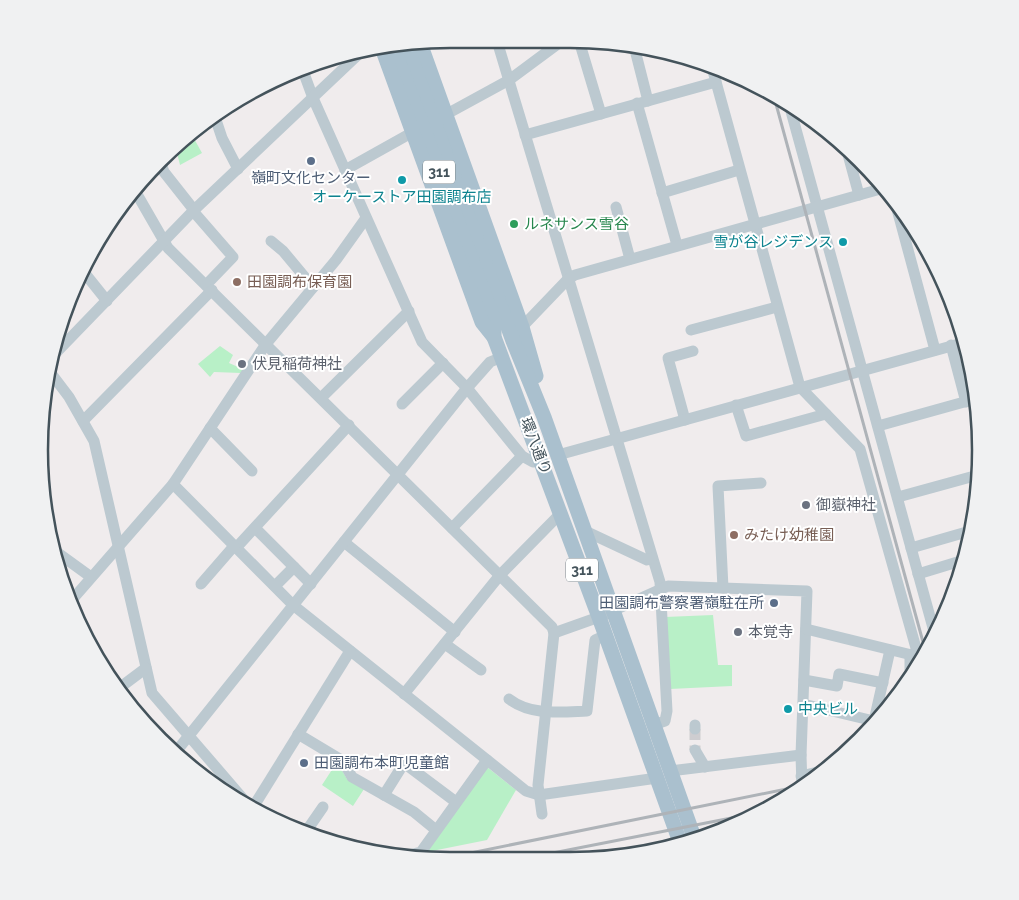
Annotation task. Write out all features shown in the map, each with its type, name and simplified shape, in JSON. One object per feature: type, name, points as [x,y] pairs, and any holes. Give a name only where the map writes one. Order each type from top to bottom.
[{"type":"main road","name":"311","points":[[422,48],[522,327],[538,383],[544,417]]},
{"type":"main road","name":"環八通り","points":[[408,50],[490,294],[494,320],[494,337],[606,635],[664,775],[682,801],[693,833]]},
{"type":"main road","name":"環八通り","points":[[395,51],[490,294],[544,417],[614,610],[653,725],[664,775],[666,805],[678,837]]},
{"type":"main road","points":[[384,53],[482,322],[494,337]]},
{"type":"street","points":[[499,48],[660,589],[668,711],[665,721],[653,725]]},
{"type":"street","points":[[445,115],[509,80],[552,48]]},
{"type":"street","points":[[581,48],[601,114]]},
{"type":"street","points":[[635,53],[643,102],[662,193],[677,245]]},
{"type":"street","points":[[60,348],[194,211],[353,59]]},
{"type":"street","points":[[305,75],[313,98],[410,311],[422,342],[467,388],[522,456],[534,462],[542,461]]},
{"type":"street","points":[[525,135],[643,102],[714,76],[800,387],[860,449],[916,648],[916,654]]},
{"type":"street","points":[[791,114],[818,206],[932,624]]},
{"type":"street","points":[[217,122],[222,138],[238,170]]},
{"type":"street","points":[[345,170],[413,132]]},
{"type":"street","points":[[850,161],[859,195]]},
{"type":"street","points":[[83,421],[209,288],[233,257],[194,211],[162,168]]},
{"type":"street","points":[[662,193],[739,170]]},
{"type":"street","points":[[522,327],[568,279],[677,245],[755,225],[875,189]]},
{"type":"street","points":[[138,196],[164,241],[209,288],[552,627],[554,633],[539,795],[542,814]]},
{"type":"street","points":[[616,207],[630,259]]},
{"type":"street","points":[[75,596],[173,484],[266,344],[366,218]]},
{"type":"street","points":[[900,221],[935,350]]},
{"type":"street","points":[[271,241],[283,251],[313,287]]},
{"type":"street","points":[[87,276],[107,301]]},
{"type":"street","points":[[690,330],[778,308]]},
{"type":"street","points":[[321,398],[410,311]]},
{"type":"street","points":[[558,455],[957,344]]},
{"type":"street","points":[[951,346],[967,388]]},
{"type":"street","points":[[685,420],[668,358],[693,351]]},
{"type":"street","points":[[179,748],[311,584],[397,473],[467,388],[490,362],[502,357]]},
{"type":"street","points":[[402,404],[443,364]]},
{"type":"street","points":[[54,378],[94,441],[152,693],[237,791]]},
{"type":"street","points":[[878,426],[968,401]]},
{"type":"street","points":[[736,405],[746,436],[826,414]]},
{"type":"street","points":[[201,584],[255,528],[348,425]]},
{"type":"street","points":[[210,428],[252,471]]},
{"type":"street","points":[[452,528],[522,456]]},
{"type":"street","points":[[898,497],[971,477]]},
{"type":"street","points":[[723,588],[718,486],[761,483]]},
{"type":"street","points":[[173,484],[293,605],[526,791],[539,795],[705,767],[801,755]]},
{"type":"street","points":[[404,694],[500,575],[561,513]]},
{"type":"street","points":[[255,528],[311,584]]},
{"type":"street","points":[[584,530],[647,560],[652,558]]},
{"type":"street","points":[[911,548],[963,533]]},
{"type":"street","points":[[344,542],[455,632]]},
{"type":"street","points":[[62,557],[91,577]]},
{"type":"street","points":[[918,574],[955,563]]},
{"type":"street","points":[[275,586],[294,567]]},
{"type":"street","points":[[554,633],[599,617],[668,586],[807,591],[801,779]]},
{"type":"street","points":[[806,629],[915,656]]},
{"type":"street","points":[[509,699],[521,708],[546,712],[587,711],[595,640],[606,635]]},
{"type":"street","points":[[445,644],[481,670]]},
{"type":"street","points":[[256,803],[350,650]]},
{"type":"street","points":[[877,709],[890,650]]},
{"type":"street","points":[[123,685],[146,668]]},
{"type":"street","points":[[804,680],[837,686],[839,674],[883,683]]},
{"type":"street","points":[[803,704],[868,720]]},
{"type":"street","points":[[298,734],[343,761],[352,777],[414,812],[436,830]]},
{"type":"street","points":[[695,750],[705,767]]},
{"type":"street","points":[[421,852],[487,760]]},
{"type":"street","points":[[384,795],[404,764],[456,802]]},
{"type":"street","points":[[309,827],[322,807]]},
{"type":"green space","points":[[194,139],[202,153],[180,165],[177,154]]},
{"type":"green space","points":[[220,346],[233,355],[229,363],[245,370],[241,373],[214,372],[210,377],[198,364]]},
{"type":"green space","points":[[713,615],[718,665],[732,665],[732,686],[670,689],[665,617]]},
{"type":"green space","points":[[337,762],[347,779],[364,789],[353,806],[322,785]]},
{"type":"green space","points":[[487,767],[516,790],[487,840],[427,852]]},
{"type":"tunnel","points":[[695,729],[695,750]]},
{"type":"railway","points":[[776,105],[923,642]]},
{"type":"railway","points":[[475,852],[787,789]]},
{"type":"railway","points":[[558,852],[732,818]]},
{"type":"place","name":"嶺町文化センター","points":[[311,161]]},
{"type":"place","name":"オーケーストア田園調布店","points":[[402,180]]},
{"type":"place","name":"ルネサンス雪谷","points":[[514,224]]},
{"type":"place","name":"雪が谷レジデンス","points":[[843,242]]},
{"type":"place","name":"田園調布保育園","points":[[237,282]]},
{"type":"place","name":"伏見稲荷神社","points":[[242,364]]},
{"type":"place","name":"御嶽神社","points":[[806,505]]},
{"type":"place","name":"みたけ幼稚園","points":[[734,535]]},
{"type":"place","name":"田園調布警察署嶺駐在所","points":[[774,603]]},
{"type":"place","name":"本覚寺","points":[[738,632]]},
{"type":"place","name":"中央ビル","points":[[788,709]]},
{"type":"place","name":"田園調布本町児童館","points":[[304,763]]}]
